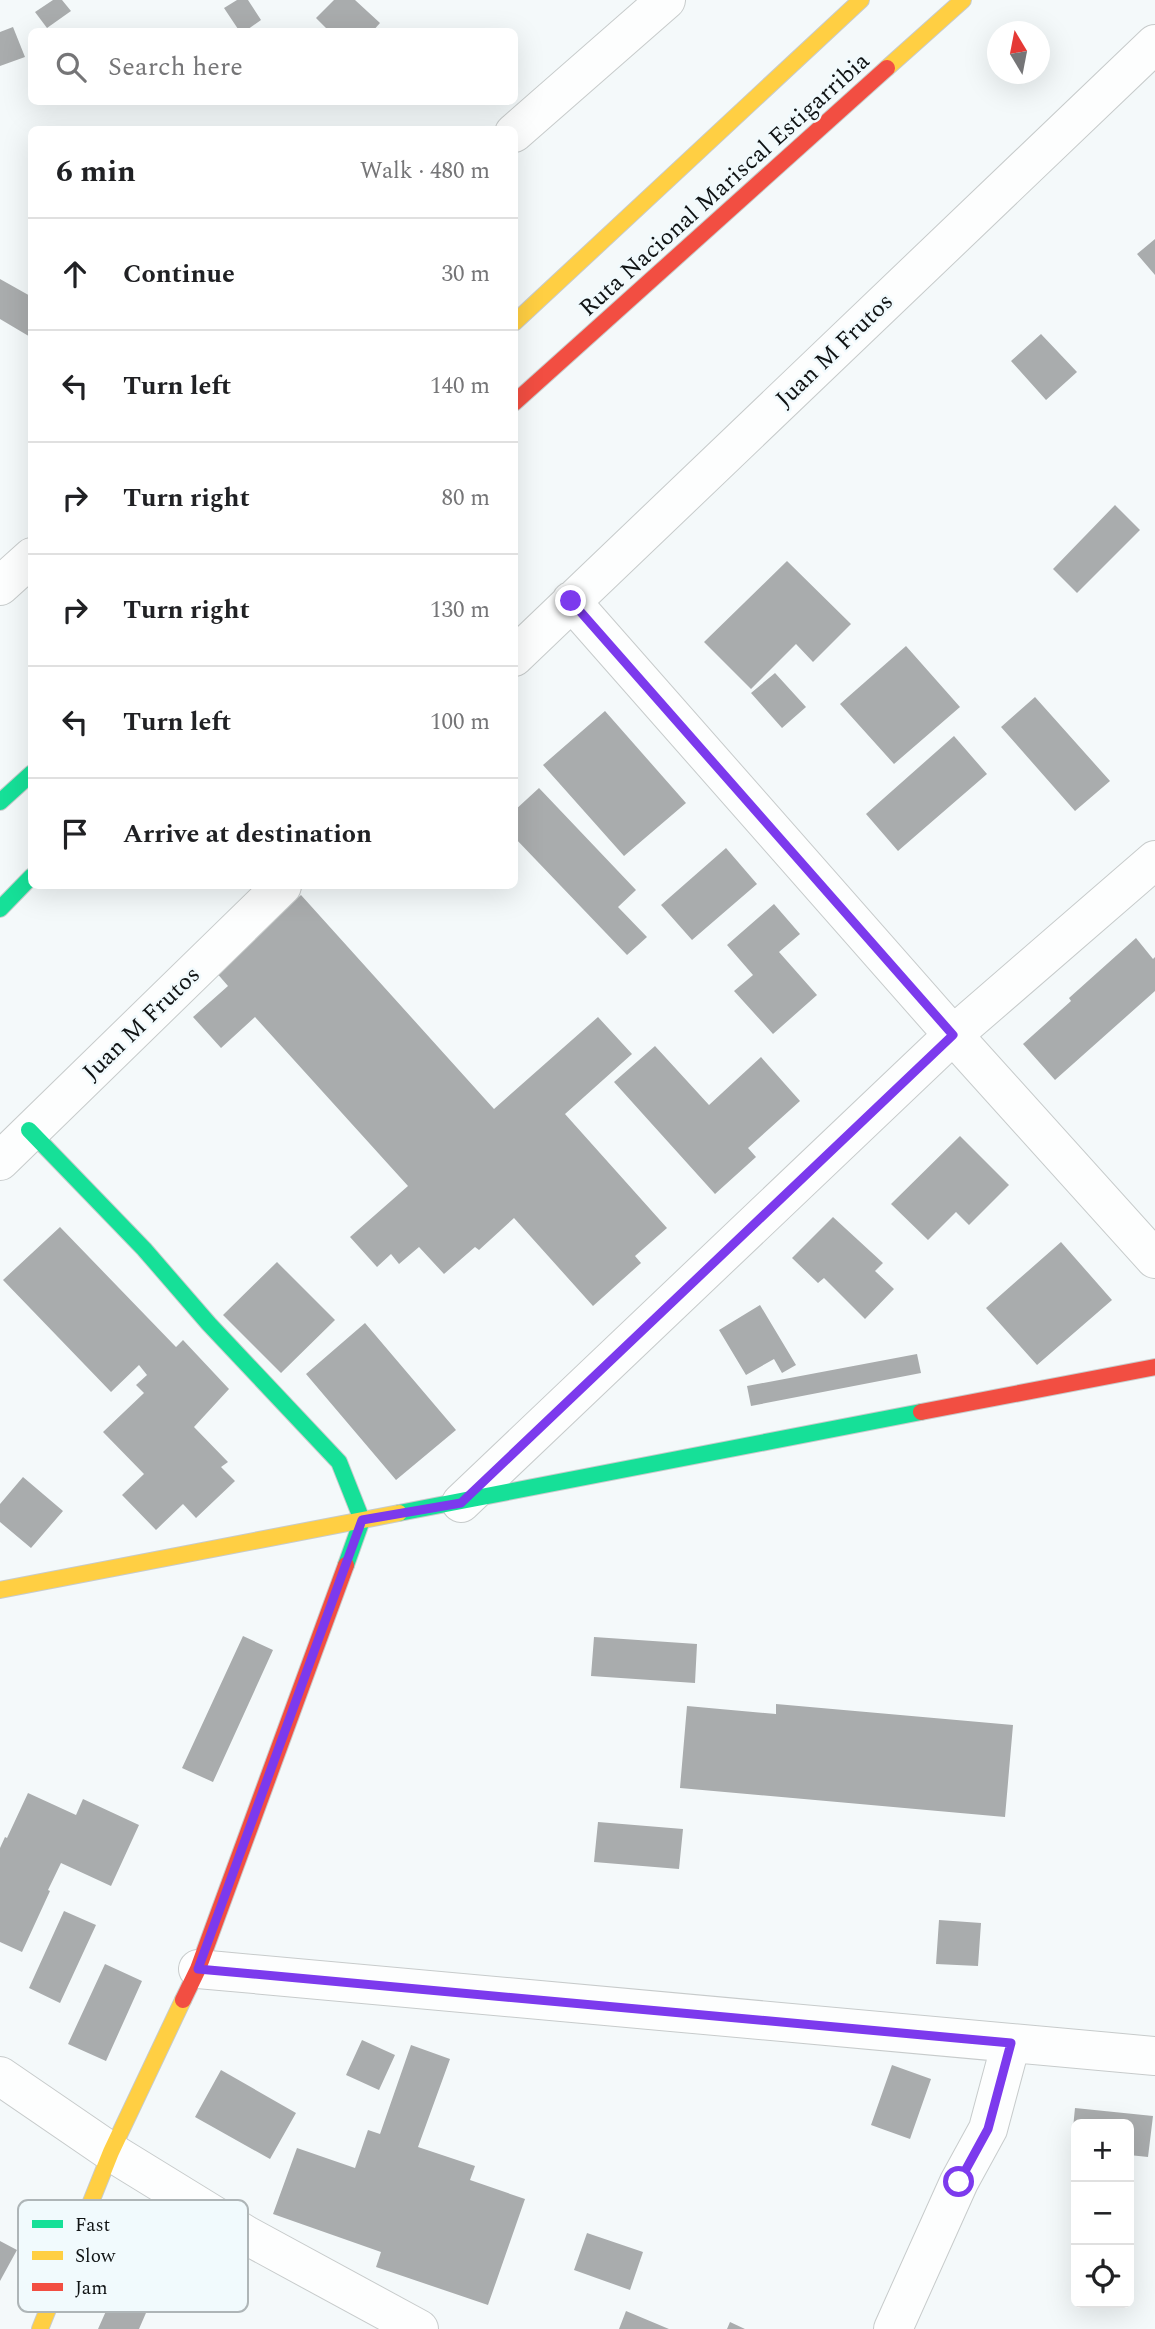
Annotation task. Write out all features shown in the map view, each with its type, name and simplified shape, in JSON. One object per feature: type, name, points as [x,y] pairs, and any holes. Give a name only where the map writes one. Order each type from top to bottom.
[{"type":"main road","name":"Ruta Nacional Mariscal Estigarribia","points":[[518,319],[861,0]]},
{"type":"main road","name":"Ruta Nacional Mariscal Estigarribia","points":[[518,399],[963,0]]},
{"type":"main road","points":[[0,802],[28,777]]},
{"type":"main road","points":[[0,909],[28,880]]},
{"type":"main road","points":[[29,1130],[144,1249],[209,1324],[339,1462],[362,1520],[198,1969],[111,2152],[92,2200]]},
{"type":"main road","points":[[0,1590],[1155,1367]]},
{"type":"main road","points":[[40,2329],[47,2312]]},
{"type":"street","points":[[518,130],[666,0]]},
{"type":"street","name":"Juan M Frutos","points":[[518,653],[1155,44]]},
{"type":"street","points":[[0,586],[28,561]]},
{"type":"street","points":[[571,601],[953,1035],[1155,1259]]},
{"type":"street","points":[[461,1503],[953,1035],[1155,860]]},
{"type":"street","name":"Juan M Frutos","points":[[0,1161],[279,889]]},
{"type":"street","points":[[198,1969],[1155,2056]]},
{"type":"street","points":[[893,2329],[959,2182],[988,2129],[1011,2043]]},
{"type":"street","points":[[0,2076],[111,2152],[189,2200]]},
{"type":"street","points":[[248,2236],[419,2329]]},
{"type":"building","points":[[53,0],[62,0],[71,11],[47,28],[35,12]]},
{"type":"building","points":[[237,0],[248,0],[261,20],[250,28],[237,28],[224,8]]},
{"type":"building","points":[[334,0],[355,0],[380,23],[376,28],[326,28],[316,18]]},
{"type":"building","points":[[13,27],[25,57],[0,66],[0,32]]},
{"type":"building","points":[[1155,239],[1155,275],[1137,254]]},
{"type":"building","points":[[0,279],[28,295],[28,336],[0,319]]},
{"type":"building","points":[[1041,334],[1077,372],[1046,400],[1011,361]]},
{"type":"building","points":[[1115,505],[1140,530],[1077,593],[1053,569]]},
{"type":"building","points":[[787,561],[851,624],[813,662],[796,644],[751,689],[704,642]]},
{"type":"building","points":[[906,646],[960,707],[894,764],[840,704]]},
{"type":"building","points":[[775,673],[806,707],[782,728],[751,693]]},
{"type":"building","points":[[1035,697],[1110,781],[1075,811],[1001,727]]},
{"type":"building","points":[[605,711],[686,803],[624,856],[543,765]]},
{"type":"building","points":[[954,736],[987,774],[898,851],[866,814]]},
{"type":"building","points":[[539,788],[636,890],[618,907],[647,937],[627,955],[518,841],[518,807]]},
{"type":"building","points":[[726,848],[757,884],[692,940],[661,905]]},
{"type":"building","points":[[301,895],[494,1109],[598,1017],[632,1054],[565,1114],[667,1228],[635,1256],[641,1263],[593,1306],[514,1218],[479,1250],[475,1247],[444,1274],[419,1247],[399,1264],[391,1254],[377,1267],[350,1237],[408,1186],[255,1017],[221,1048],[193,1017],[228,986],[215,971]]},
{"type":"building","points":[[774,904],[800,934],[779,952],[817,995],[773,1034],[734,991],[753,975],[727,945]]},
{"type":"building","points":[[1136,938],[1153,959],[1155,957],[1155,991],[1055,1080],[1023,1044]]},
{"type":"building","points":[[655,1046],[709,1105],[761,1057],[800,1101],[748,1148],[756,1157],[715,1194],[614,1082]]},
{"type":"building","points":[[960,1136],[1009,1185],[969,1225],[956,1212],[928,1240],[891,1204]]},
{"type":"building","points":[[833,1217],[883,1263],[875,1271],[894,1289],[865,1319],[824,1278],[818,1283],[792,1258]]},
{"type":"building","points":[[60,1227],[176,1347],[183,1340],[229,1389],[194,1427],[228,1462],[221,1467],[235,1481],[196,1518],[183,1504],[156,1530],[122,1495],[144,1474],[103,1432],[144,1393],[136,1385],[147,1375],[139,1365],[111,1392],[3,1280]]},
{"type":"building","points":[[1061,1242],[1112,1300],[1037,1365],[986,1308]]},
{"type":"building","points":[[277,1262],[335,1320],[281,1373],[223,1315]]},
{"type":"building","points":[[760,1305],[796,1365],[782,1373],[774,1359],[746,1375],[719,1330]]},
{"type":"building","points":[[365,1323],[456,1430],[396,1480],[306,1374]]},
{"type":"building","points":[[917,1354],[921,1373],[751,1406],[747,1386]]},
{"type":"building","points":[[23,1477],[63,1511],[31,1548],[0,1522],[0,1504]]},
{"type":"building","points":[[243,1636],[273,1650],[213,1782],[182,1768]]},
{"type":"building","points":[[594,1637],[697,1644],[695,1683],[591,1676]]},
{"type":"building","points":[[776,1704],[1013,1725],[1005,1817],[680,1788],[687,1706],[776,1714]]},
{"type":"building","points":[[28,1793],[76,1815],[83,1799],[139,1825],[111,1886],[61,1863],[22,1952],[0,1942],[0,1848]]},
{"type":"building","points":[[598,1822],[683,1829],[679,1869],[594,1862]]},
{"type":"building","points":[[64,1911],[96,1925],[60,2003],[29,1988]]},
{"type":"building","points":[[939,1920],[981,1923],[978,1966],[936,1964]]},
{"type":"building","points":[[105,1964],[142,1981],[106,2061],[68,2044]]},
{"type":"building","points":[[362,2040],[395,2055],[379,2090],[346,2075]]},
{"type":"building","points":[[411,2045],[450,2059],[418,2147],[475,2166],[470,2180],[525,2199],[488,2305],[376,2267],[381,2252],[273,2214],[297,2148],[355,2168],[368,2130],[380,2134]]},
{"type":"building","points":[[892,2065],[931,2079],[910,2139],[871,2125]]},
{"type":"building","points":[[221,2070],[296,2113],[270,2159],[195,2117]]},
{"type":"building","points":[[1075,2108],[1153,2116],[1148,2157],[1134,2156],[1134,2119],[1074,2119]]},
{"type":"building","points":[[587,2233],[643,2252],[630,2290],[574,2270]]},
{"type":"building","points":[[0,2241],[17,2250],[0,2281]]},
{"type":"building","points":[[626,2311],[669,2329],[619,2329]]},
{"type":"building","points":[[106,2312],[146,2312],[139,2329],[98,2329]]},
{"type":"building","points":[[730,2322],[745,2329],[727,2329]]},
{"type":"traffic: fast","points":[[0,802],[28,777]]},
{"type":"traffic: fast","points":[[0,909],[28,880]]},
{"type":"traffic: fast","points":[[29,1130],[144,1249],[209,1324],[339,1462],[362,1520],[346,1565]]},
{"type":"traffic: fast","points":[[399,1513],[921,1412]]},
{"type":"traffic: slow","points":[[518,319],[861,0]]},
{"type":"traffic: slow","points":[[887,68],[963,0]]},
{"type":"traffic: slow","points":[[0,1590],[399,1513]]},
{"type":"traffic: slow","points":[[92,2200],[111,2152],[183,2000]]},
{"type":"traffic: slow","points":[[40,2329],[47,2312]]},
{"type":"traffic: jam","points":[[518,399],[887,68]]},
{"type":"traffic: jam","points":[[921,1412],[1155,1367]]},
{"type":"traffic: jam","points":[[183,2000],[198,1969],[346,1565]]},
{"type":"route","points":[[571,601],[953,1035],[461,1503],[362,1520],[198,1969],[1011,2043],[988,2129],[959,2182]]}]
